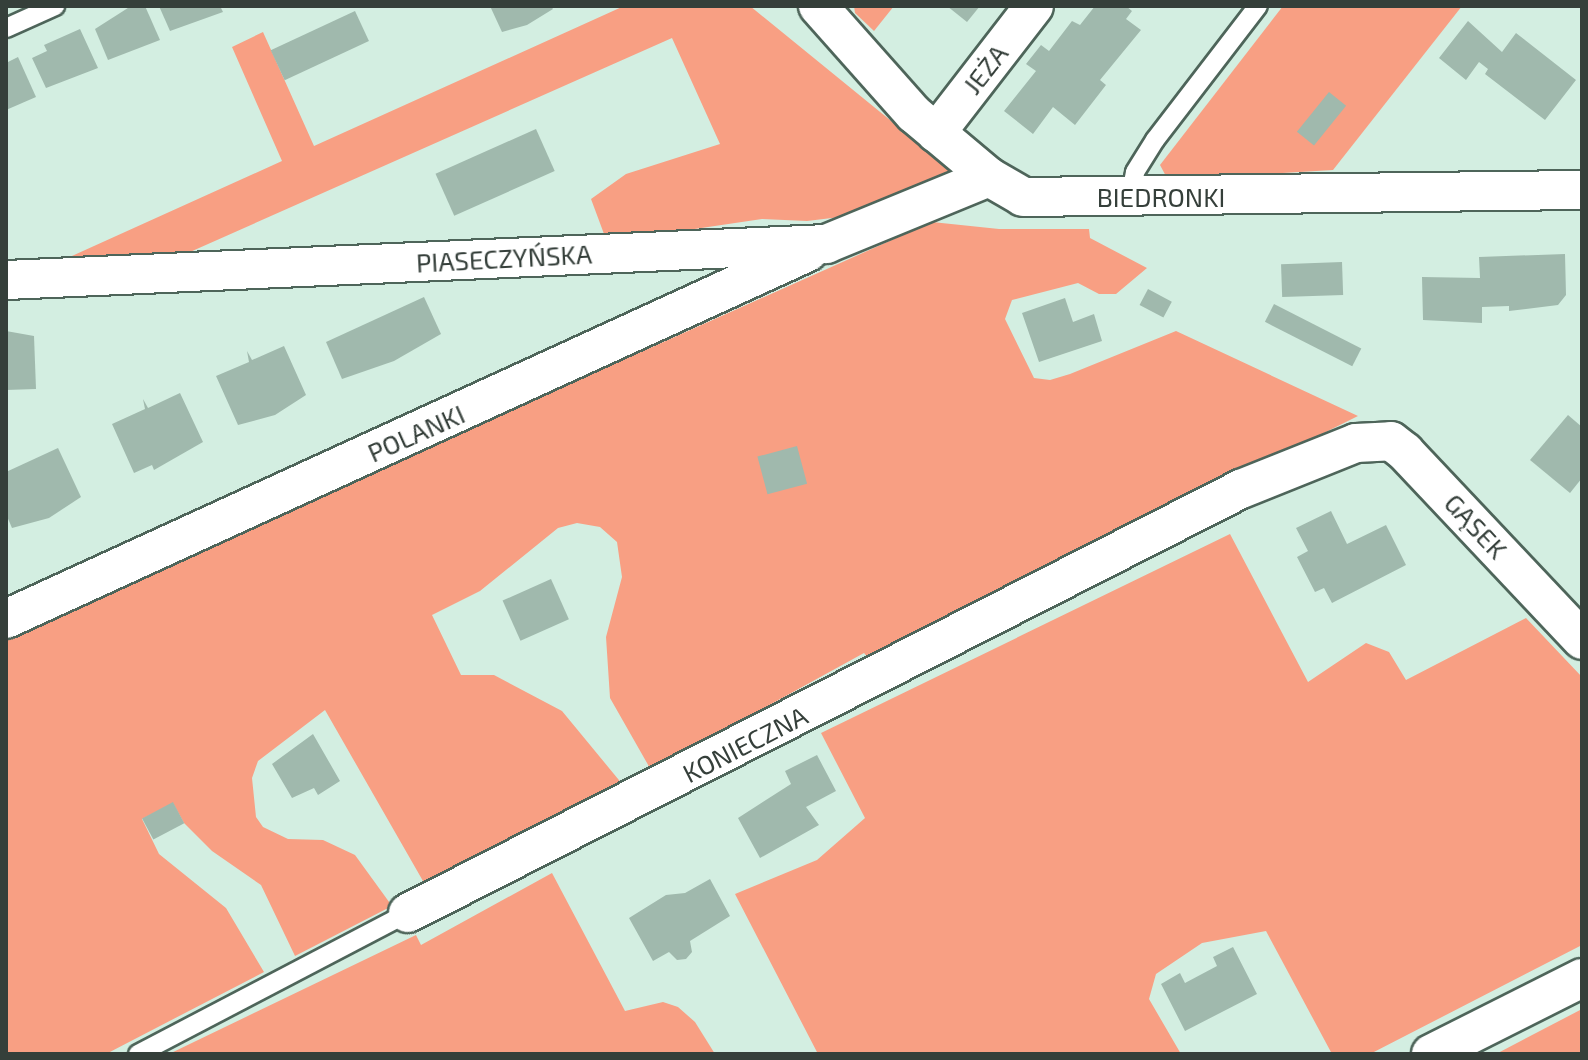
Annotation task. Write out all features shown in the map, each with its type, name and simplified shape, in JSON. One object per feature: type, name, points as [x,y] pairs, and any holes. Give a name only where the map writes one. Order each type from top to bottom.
[{"type":"street","name":"BIEDRONKI","points":[[818,6],[936,133],[989,177],[1023,197],[1130,198],[1580,183]]},
{"type":"street","name":"JEŻA","points":[[936,133],[1034,6]]},
{"type":"street","name":"PIASECZYŃSKA","points":[[6,280],[826,244],[989,177]]},
{"type":"street","name":"POLANKI","points":[[6,619],[826,244]]},
{"type":"street","name":"GĄSEK","points":[[1356,443],[1391,441],[1405,452],[1582,640]]},
{"type":"street","name":"KONIECZNA","points":[[408,913],[1241,489],[1356,443]]},
{"type":"street","points":[[1431,1054],[1582,978]]},
{"type":"lane","points":[[6,28],[55,6]]},
{"type":"lane","points":[[1130,198],[1135,172],[1155,140],[1258,6]]},
{"type":"lane","name":"KONIECZNA","points":[[138,1054],[408,913]]},
{"type":"shaded area","points":[[624,6],[750,6],[955,173],[865,214],[807,221],[762,219],[607,242],[591,199],[626,174],[720,144],[672,38],[172,260],[52,265],[282,161],[232,47],[263,32],[314,146]]},
{"type":"shaded area","points":[[854,6],[894,6],[874,31],[855,13]]},
{"type":"shaded area","points":[[1283,6],[1462,6],[1333,170],[1168,180],[1160,165]]},
{"type":"shaded area","points":[[932,222],[999,229],[1089,229],[1090,238],[1147,268],[1116,294],[1099,294],[1078,283],[1012,300],[1005,319],[1034,378],[1050,380],[1070,374],[1176,331],[1358,416],[869,659],[864,653],[651,770],[610,698],[606,637],[622,577],[617,542],[600,527],[577,523],[558,528],[480,591],[432,615],[461,675],[494,675],[562,711],[623,785],[427,888],[325,710],[258,761],[252,778],[256,817],[263,827],[288,839],[323,840],[355,855],[392,906],[295,956],[261,885],[212,851],[184,823],[173,803],[142,819],[159,854],[226,908],[264,972],[106,1054],[6,1054],[6,636]]},
{"type":"shaded area","points":[[1230,534],[1308,682],[1366,643],[1389,652],[1406,680],[1526,618],[1582,677],[1582,945],[1370,1054],[1332,1054],[1266,931],[1202,943],[1156,974],[1149,999],[1181,1054],[818,1054],[735,894],[817,860],[865,818],[821,733]]},
{"type":"shaded area","points":[[552,873],[625,1011],[663,1002],[678,1007],[695,1022],[715,1054],[169,1054],[416,935],[421,945]]},
{"type":"shaded area","points":[[1582,1009],[1582,1054],[1496,1054]]},
{"type":"building","points":[[131,6],[145,6],[160,40],[108,60],[95,29]]},
{"type":"building","points":[[159,6],[220,6],[223,12],[170,31]]},
{"type":"building","points":[[490,6],[551,6],[553,9],[527,25],[502,32]]},
{"type":"building","points":[[947,6],[980,6],[967,22]]},
{"type":"building","points":[[1095,6],[1126,6],[1132,11],[1126,19],[1141,30],[1100,80],[1106,85],[1075,125],[1053,107],[1033,134],[1004,111],[1036,71],[1026,64],[1041,45],[1049,51],[1072,21],[1080,25]]},
{"type":"building","points":[[355,11],[369,41],[285,80],[271,50]]},
{"type":"building","points":[[1468,21],[1502,52],[1516,33],[1576,80],[1545,120],[1485,74],[1488,69],[1479,62],[1466,80],[1439,58]]},
{"type":"building","points":[[80,29],[98,68],[46,88],[32,58],[47,51],[44,45]]},
{"type":"building","points":[[18,57],[36,97],[6,110],[6,63]]},
{"type":"building","points":[[1329,92],[1346,106],[1314,145],[1297,132]]},
{"type":"building","points":[[536,129],[555,171],[454,216],[436,174]]},
{"type":"building","points":[[1565,254],[1566,295],[1558,305],[1509,311],[1509,306],[1482,307],[1482,323],[1423,320],[1422,277],[1480,278],[1479,257]]},
{"type":"building","points":[[1342,262],[1343,295],[1282,297],[1281,264]]},
{"type":"building","points":[[1148,289],[1172,302],[1163,318],[1140,305]]},
{"type":"building","points":[[424,297],[441,334],[394,361],[342,379],[326,342]]},
{"type":"building","points":[[1065,298],[1073,322],[1094,314],[1102,341],[1039,362],[1022,313]]},
{"type":"building","points":[[1274,304],[1361,348],[1352,366],[1265,322]]},
{"type":"building","points":[[6,331],[34,336],[36,389],[6,390]]},
{"type":"building","points":[[284,346],[306,395],[275,415],[238,425],[216,376],[249,362],[247,351],[252,360]]},
{"type":"building","points":[[180,393],[203,442],[154,470],[152,465],[134,473],[112,424],[145,409],[143,399],[148,408]]},
{"type":"building","points":[[1568,415],[1582,427],[1582,478],[1570,493],[1530,460]]},
{"type":"building","points":[[797,446],[807,484],[767,494],[757,457]]},
{"type":"building","points":[[58,448],[81,497],[49,518],[12,528],[6,514],[6,472]]},
{"type":"building","points":[[1331,511],[1347,544],[1386,525],[1406,565],[1332,603],[1324,588],[1315,592],[1297,557],[1308,551],[1296,528]]},
{"type":"building","points":[[551,579],[569,619],[520,641],[503,601]]},
{"type":"building","points":[[313,734],[340,781],[318,795],[314,788],[292,798],[272,764]]},
{"type":"building","points":[[817,755],[836,791],[806,807],[819,825],[760,858],[738,818],[791,784],[785,771]]},
{"type":"building","points":[[173,802],[184,823],[153,840],[142,818]]},
{"type":"building","points":[[710,879],[730,916],[690,941],[692,952],[686,959],[677,960],[669,952],[653,961],[629,918],[666,895],[685,893]]},
{"type":"building","points":[[1233,947],[1257,994],[1185,1031],[1161,984],[1180,973],[1185,983],[1217,966],[1213,957]]}]
